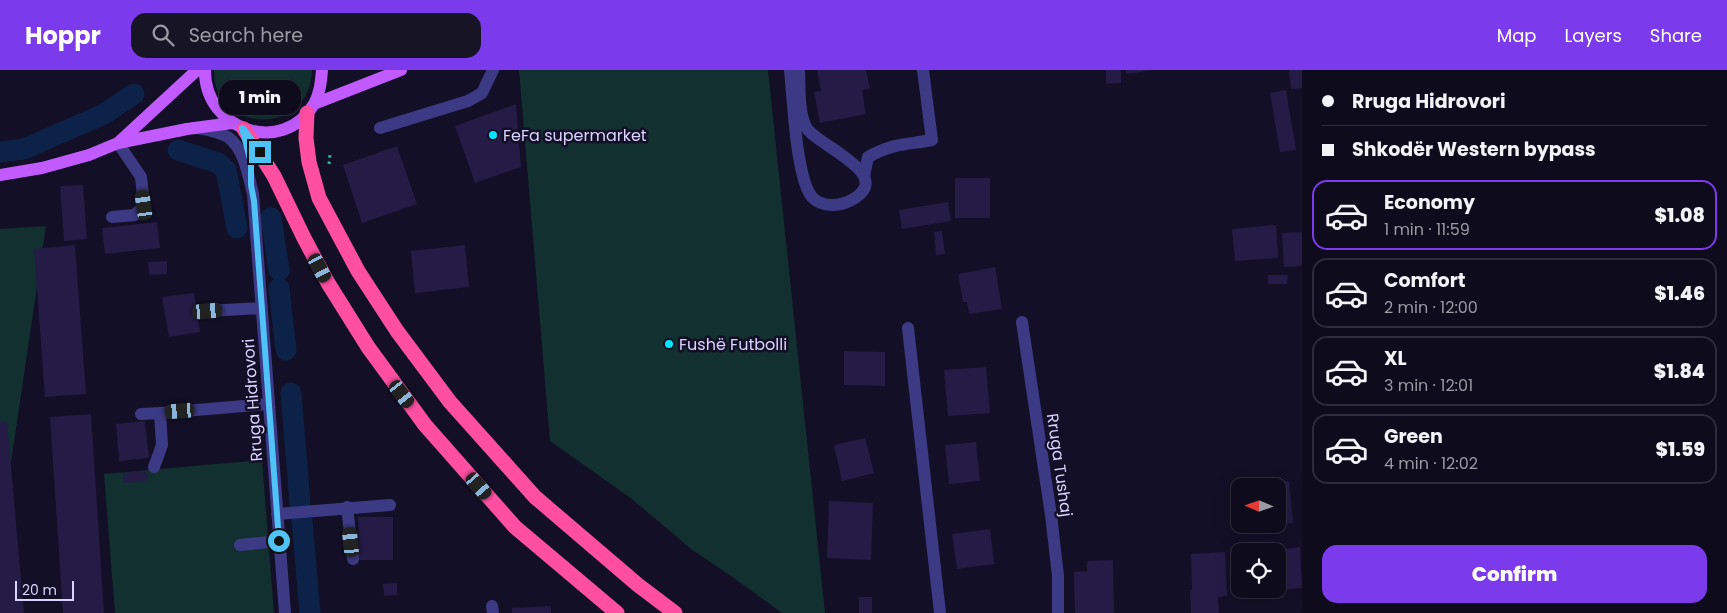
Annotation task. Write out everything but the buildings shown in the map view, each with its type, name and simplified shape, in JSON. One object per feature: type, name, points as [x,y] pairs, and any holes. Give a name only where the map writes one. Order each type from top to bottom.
[{"type":"highway","points":[[310,108],[306,138],[309,162],[319,198],[358,271],[397,331],[450,402],[534,497],[638,585],[675,613]]},
{"type":"highway","points":[[240,127],[274,176],[328,284],[368,348],[425,424],[515,527],[617,613]]},
{"type":"main road","points":[[118,144],[197,70]]},
{"type":"main road","points":[[205,70],[205,80],[210,97],[219,112],[240,127]]},
{"type":"main road","points":[[310,108],[321,88],[322,70]]},
{"type":"main road","points":[[0,176],[42,168],[89,155],[118,144],[197,128],[240,127],[254,131],[277,131],[288,127],[310,108],[401,70]]},
{"type":"street","points":[[380,128],[468,101],[482,93],[493,70]]},
{"type":"street","points":[[790,70],[800,160],[806,188],[813,199],[831,205],[839,205],[851,201],[861,194],[865,186],[864,176],[868,157],[883,148],[932,140],[923,70]]},
{"type":"street","points":[[799,70],[802,116],[806,129],[847,158],[864,176]]},
{"type":"street","name":"Rruga Hidrovori","points":[[240,127],[251,163],[251,185]]},
{"type":"street","name":"Rruga Hidrovori","points":[[197,128],[228,137],[237,147],[244,159],[254,201],[285,613]]},
{"type":"street","points":[[112,217],[135,214],[144,205],[141,177],[118,144]]},
{"type":"street","points":[[208,311],[261,308]]},
{"type":"street","name":"Rruga Tushaj","points":[[1022,322],[1051,515],[1058,576],[1058,613]]},
{"type":"street","points":[[908,328],[940,613]]},
{"type":"street","points":[[141,414],[268,404]]},
{"type":"street","points":[[154,468],[162,445],[160,413]]},
{"type":"street","points":[[277,514],[390,505]]},
{"type":"street","points":[[347,508],[353,559]]},
{"type":"street","points":[[240,545],[279,541]]},
{"type":"path","points":[[328,167],[330,154]]},
{"type":"green space","points":[[214,70],[312,70],[307,92],[296,108],[280,117],[262,120],[244,116],[229,107],[218,91]]},
{"type":"green space","name":"Fushë Futbolli","points":[[519,70],[768,70],[825,613],[782,613],[691,549],[632,499],[550,441]]},
{"type":"green space","points":[[46,226],[0,537],[0,229]]},
{"type":"green space","points":[[262,460],[274,613],[115,613],[104,474]]},
{"type":"waterway","points":[[0,152],[24,149],[104,114],[134,94]]},
{"type":"waterway","points":[[178,150],[218,163],[226,170],[237,228]]},
{"type":"waterway","points":[[271,218],[279,270]]},
{"type":"waterway","points":[[279,288],[286,350]]},
{"type":"waterway","points":[[291,393],[300,503]]},
{"type":"waterway","points":[[302,520],[310,613]]},
{"type":"place","name":"FeFa supermarket","points":[[493,135]]},
{"type":"place","name":"Fushë Futbolli","points":[[669,344]]},
{"type":"route","points":[[260,152],[242,128],[251,163],[251,185],[254,201],[279,541]]}]
